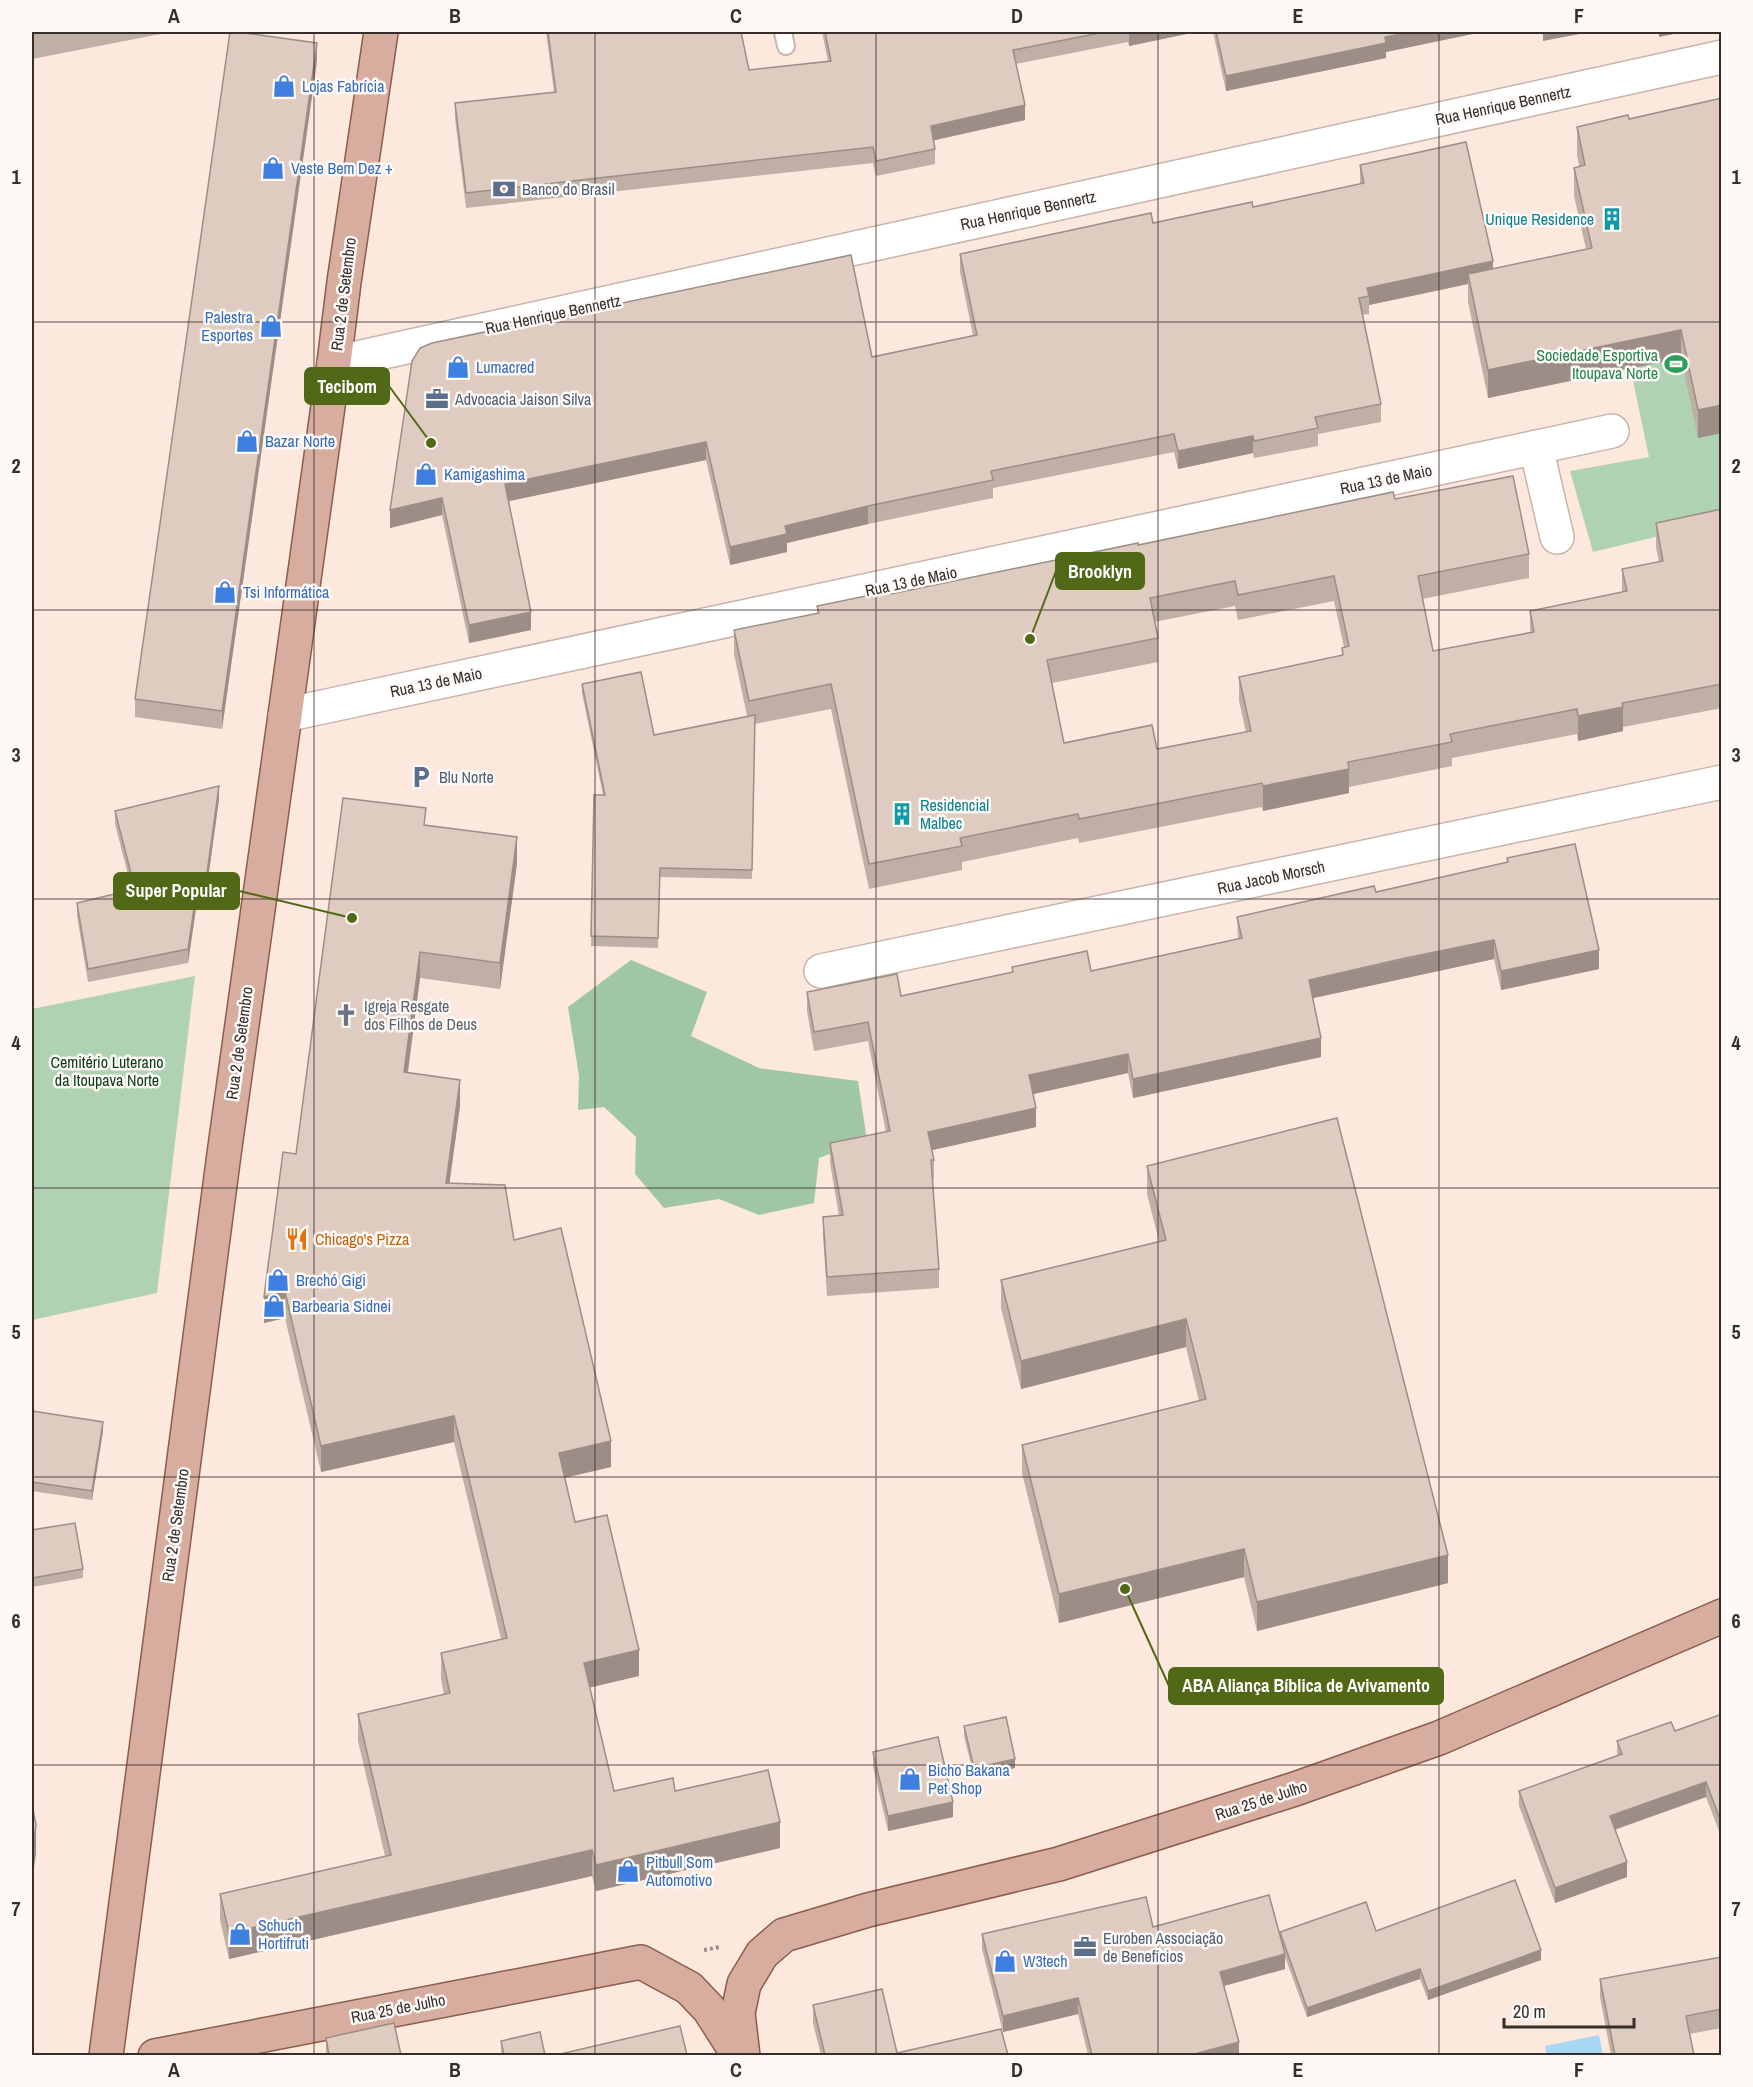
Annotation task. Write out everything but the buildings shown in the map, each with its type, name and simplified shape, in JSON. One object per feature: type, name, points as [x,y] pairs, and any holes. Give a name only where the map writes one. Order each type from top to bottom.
[{"type":"main road","name":"Rua 2 de Setembro","points":[[106,2055],[224,1154],[344,282],[381,32]]},
{"type":"main road","name":"Rua 25 de Julho","points":[[784,1935],[868,1910],[1059,1864],[1295,1789],[1439,1738],[1722,1616]]},
{"type":"main road","points":[[741,2055],[738,2013],[744,1984],[762,1954],[784,1935]]},
{"type":"main road","name":"Rua 25 de Julho","points":[[155,2055],[641,1962]]},
{"type":"main road","points":[[641,1962],[689,1988],[709,2009],[741,2055]]},
{"type":"street","name":"Rua Henrique Bennertz","points":[[334,363],[1722,57]]},
{"type":"street","name":"Rua 13 de Maio","points":[[285,715],[1612,430]]},
{"type":"street","points":[[1536,447],[1557,537]]},
{"type":"street","name":"Rua Jacob Morsch","points":[[821,971],[1722,782]]},
{"type":"path","points":[[641,1962],[784,1935]]},
{"type":"green space","name":"Sociedade Esportiva Itoupava Norte","points":[[1721,244],[1721,521],[1593,552],[1570,471],[1649,457],[1610,271]]},
{"type":"green space","points":[[631,960],[707,992],[691,1036],[759,1068],[858,1081],[867,1140],[819,1158],[814,1203],[759,1215],[719,1199],[664,1208],[635,1174],[636,1137],[604,1107],[578,1110],[579,1076],[568,1007]]},
{"type":"green space","name":"Cemitério Luterano da Itoupava Norte","points":[[195,976],[157,1293],[32,1320],[32,1009]]},
{"type":"water","points":[[1599,2035],[1603,2055],[1547,2055],[1545,2046]]},
{"type":"place","name":"Lojas Fabrícia","points":[[284,86]]},
{"type":"place","name":"Veste Bem Dez +","points":[[273,168]]},
{"type":"place","name":"Banco do Brasil","points":[[504,189]]},
{"type":"place","name":"Unique Residence","points":[[1612,219]]},
{"type":"place","name":"Palestra Esportes","points":[[271,326]]},
{"type":"place","name":"Sociedade Esportiva Itoupava Norte","points":[[1676,364]]},
{"type":"place","name":"Lumacred","points":[[458,367]]},
{"type":"place","name":"Advocacia Jaison Silva","points":[[437,399]]},
{"type":"place","name":"Bazar Norte","points":[[247,441]]},
{"type":"place","name":"Tecibom","points":[[431,443]]},
{"type":"place","name":"Kamigashima","points":[[426,474]]},
{"type":"place","name":"Tsi Informática","points":[[225,592]]},
{"type":"place","name":"Brooklyn","points":[[1030,639]]},
{"type":"place","name":"Blu Norte","points":[[421,777]]},
{"type":"place","name":"Residencial Malbec","points":[[902,814]]},
{"type":"place","name":"Super Popular","points":[[352,918]]},
{"type":"place","name":"Igreja Resgate dos Filhos de Deus","points":[[346,1015]]},
{"type":"place","name":"Chicago's Pizza","points":[[297,1239]]},
{"type":"place","name":"Brechó Gigi","points":[[278,1280]]},
{"type":"place","name":"Barbearia Sidnei","points":[[274,1306]]},
{"type":"place","name":"ABA Aliança Bíblica de Avivamento","points":[[1125,1589]]},
{"type":"place","name":"Bicho Bakana Pet Shop","points":[[910,1779]]},
{"type":"place","name":"Pitbull Som Automotivo","points":[[628,1871]]},
{"type":"place","name":"Schuch Hortifruti","points":[[240,1934]]},
{"type":"place","name":"Euroben Associação de Benefícios","points":[[1085,1947]]},
{"type":"place","name":"W3tech","points":[[1005,1961]]}]
